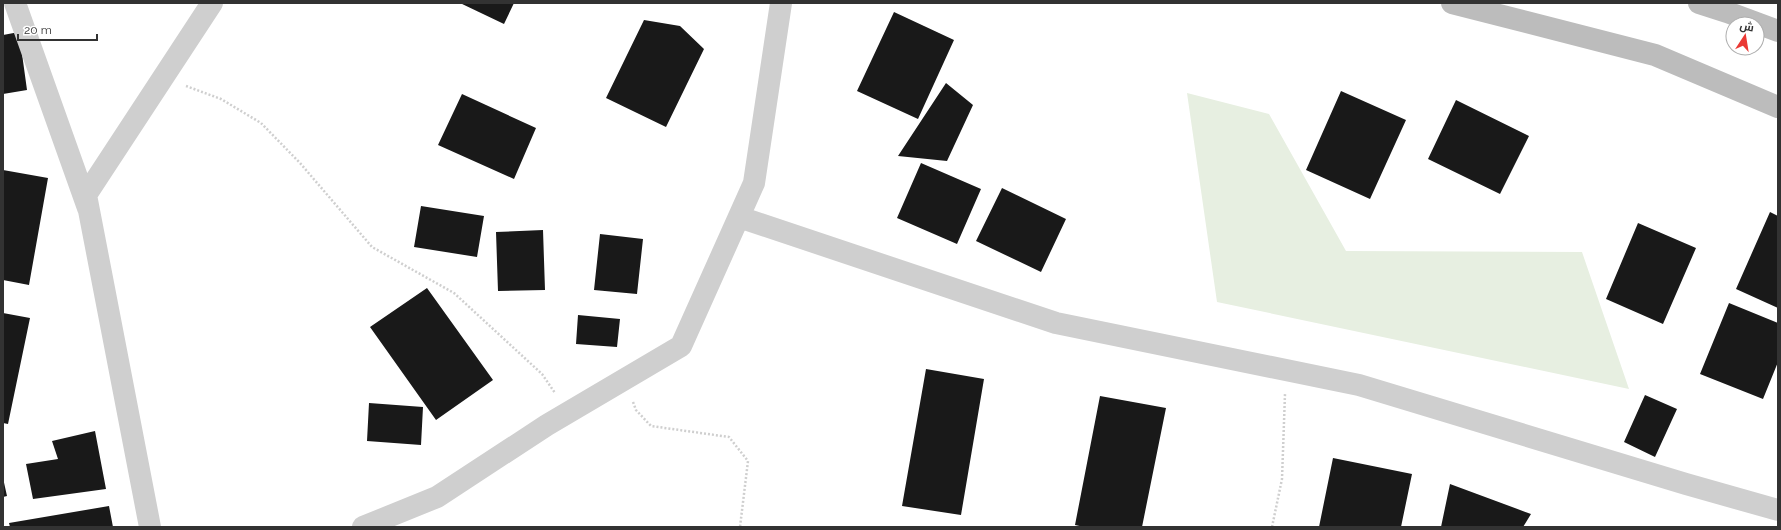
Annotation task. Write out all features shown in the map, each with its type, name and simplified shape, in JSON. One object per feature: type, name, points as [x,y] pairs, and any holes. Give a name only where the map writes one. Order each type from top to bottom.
[{"type":"main road","points":[[1452,3],[1655,55],[1778,107]]},
{"type":"main road","points":[[1699,3],[1778,31]]},
{"type":"street","points":[[15,3],[89,211]]},
{"type":"street","points":[[150,527],[86,195],[212,3]]},
{"type":"street","points":[[363,527],[437,497],[569,412],[682,346],[754,184],[781,3]]},
{"type":"street","points":[[739,217],[1056,323],[1359,385],[1686,484],[1778,510]]},
{"type":"path","points":[[163,77],[221,99],[261,123],[300,163],[372,248],[454,293],[542,374],[569,412]]},
{"type":"path","points":[[1272,527],[1282,479],[1285,370]]},
{"type":"path","points":[[625,379],[636,410],[651,426],[729,437],[748,461],[740,527]]},
{"type":"shaded area","points":[[1187,93],[1269,114],[1346,251],[1582,252],[1629,389],[1217,302]]},
{"type":"building","points":[[460,3],[514,3],[504,24]]},
{"type":"building","points":[[894,12],[954,40],[918,119],[857,91]]},
{"type":"building","points":[[644,20],[680,26],[704,49],[666,127],[606,98]]},
{"type":"building","points":[[19,32],[27,90],[3,94],[3,35]]},
{"type":"building","points":[[946,83],[973,105],[947,161],[898,156]]},
{"type":"building","points":[[1341,91],[1406,120],[1370,199],[1306,170]]},
{"type":"building","points":[[462,94],[536,128],[514,179],[438,145]]},
{"type":"building","points":[[1456,100],[1529,136],[1500,194],[1428,159]]},
{"type":"building","points":[[921,163],[981,189],[957,244],[897,218]]},
{"type":"building","points":[[3,170],[48,178],[29,285],[3,280]]},
{"type":"building","points":[[1002,188],[1066,219],[1041,272],[976,241]]},
{"type":"building","points":[[421,206],[484,216],[477,257],[414,247]]},
{"type":"building","points":[[1770,212],[1778,216],[1778,308],[1736,289]]},
{"type":"building","points":[[1638,223],[1696,248],[1663,324],[1606,299]]},
{"type":"building","points":[[543,230],[545,290],[498,291],[496,232]]},
{"type":"building","points":[[600,234],[643,239],[637,294],[594,290]]},
{"type":"building","points":[[427,288],[493,380],[436,420],[370,327]]},
{"type":"building","points":[[1729,303],[1778,323],[1778,362],[1763,399],[1700,374]]},
{"type":"building","points":[[3,313],[30,318],[8,424],[3,423]]},
{"type":"building","points":[[578,315],[620,319],[617,347],[576,344]]},
{"type":"building","points":[[926,369],[984,379],[961,515],[902,506]]},
{"type":"building","points":[[1645,395],[1677,409],[1655,457],[1624,442]]},
{"type":"building","points":[[1100,396],[1166,408],[1142,527],[1084,527],[1075,525]]},
{"type":"building","points":[[369,403],[423,407],[421,445],[367,441]]},
{"type":"building","points":[[95,431],[106,489],[33,499],[26,464],[58,459],[52,441]]},
{"type":"building","points":[[1333,458],[1412,474],[1401,527],[1319,527]]},
{"type":"building","points":[[3,478],[7,496],[3,497]]},
{"type":"building","points":[[1450,484],[1531,514],[1523,527],[1441,527]]},
{"type":"building","points":[[109,506],[113,527],[10,527],[9,523]]}]
